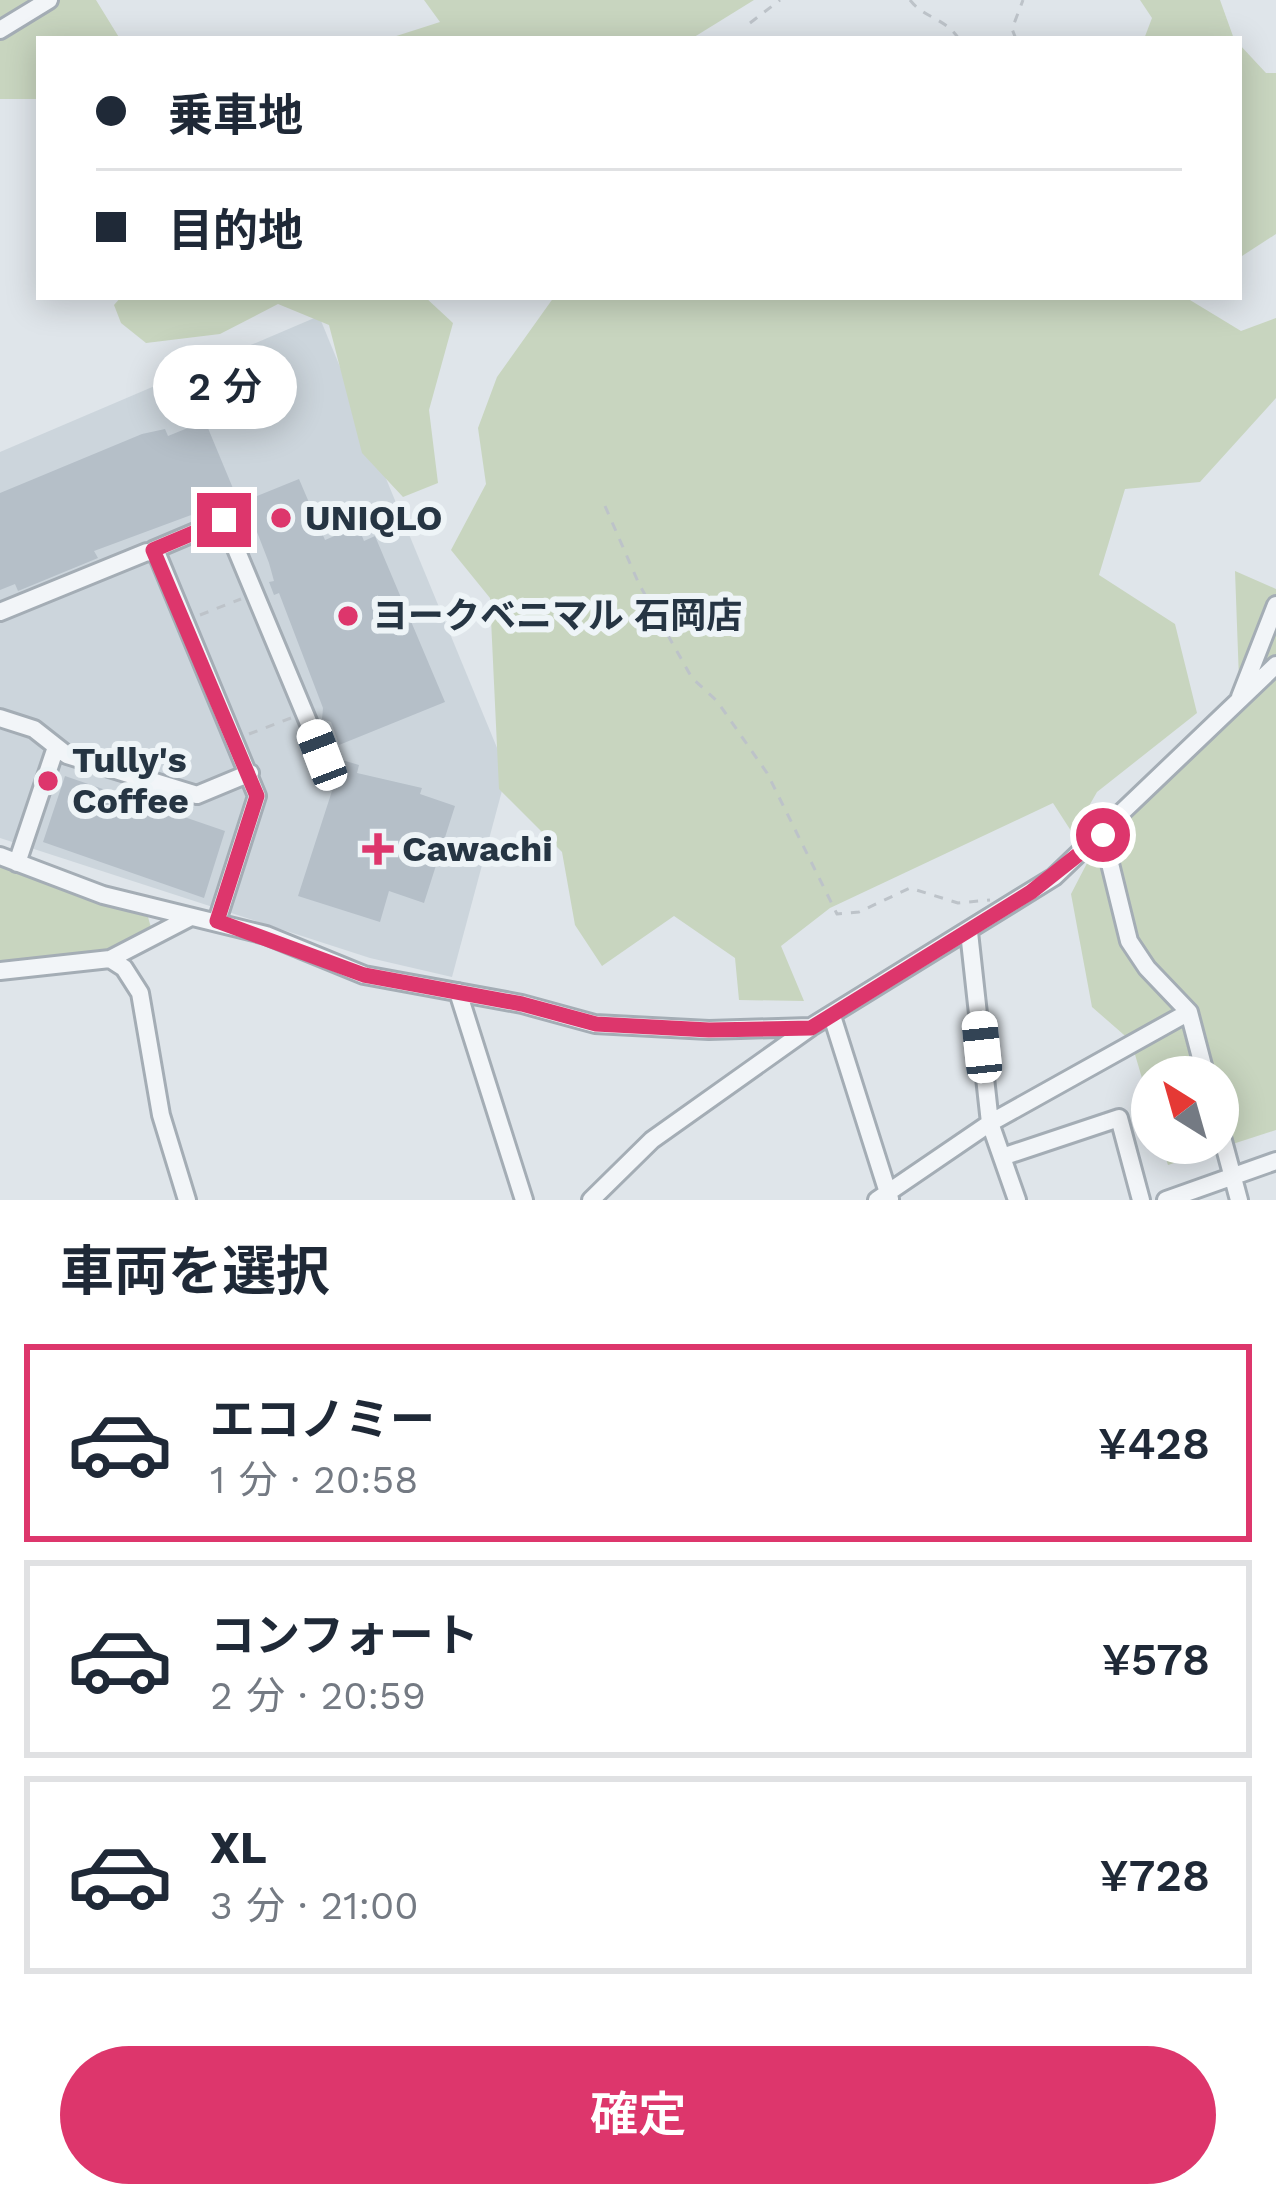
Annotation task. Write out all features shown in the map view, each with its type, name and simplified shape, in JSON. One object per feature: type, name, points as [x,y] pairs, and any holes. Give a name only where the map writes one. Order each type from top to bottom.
[{"type":"street","points":[[0,29],[49,0]]},
{"type":"street","points":[[0,612],[224,520],[322,755]]},
{"type":"street","points":[[153,550],[257,796],[217,921]]},
{"type":"street","points":[[1238,703],[1276,605]]},
{"type":"street","points":[[601,1196],[652,1140],[811,1028],[1008,907],[1103,835],[1276,665]]},
{"type":"street","points":[[0,718],[34,729],[55,750],[197,794],[250,773]]},
{"type":"street","points":[[55,750],[8,860],[103,895],[217,921],[364,975],[596,1024],[709,1030],[811,1028]]},
{"type":"street","points":[[1103,835],[1130,941],[1147,968],[1189,1012],[1201,1056]]},
{"type":"street","points":[[0,971],[110,959],[191,917]]},
{"type":"street","points":[[969,932],[990,1123],[1018,1200]]},
{"type":"street","points":[[110,959],[134,979],[140,993],[160,1115],[187,1200]]},
{"type":"street","points":[[458,992],[524,1200]]},
{"type":"street","points":[[832,1016],[885,1197],[990,1123],[1189,1012]]},
{"type":"street","points":[[1002,1157],[1119,1118],[1141,1200]]},
{"type":"street","points":[[1166,1200],[1231,1172],[1276,1161]]},
{"type":"street","points":[[1229,1164],[1239,1200]]},
{"type":"path","points":[[750,23],[780,0]]},
{"type":"path","points":[[910,0],[922,15],[948,23],[957,36]]},
{"type":"path","points":[[1015,36],[1012,29],[1023,0]]},
{"type":"path","points":[[605,506],[639,584],[692,678],[717,701],[767,773],[837,914],[860,912],[910,888],[958,903],[993,899],[1008,907]]},
{"type":"path","points":[[185,621],[256,593]]},
{"type":"path","points":[[234,740],[305,713]]},
{"type":"shaded area","points":[[319,316],[507,772],[452,977],[370,958],[0,838],[0,452]]},
{"type":"green space","points":[[0,0],[96,0],[118,36],[36,36],[36,99],[0,99]]},
{"type":"green space","points":[[424,0],[754,0],[696,36],[396,36],[440,22]]},
{"type":"green space","points":[[1140,0],[1220,0],[1233,36],[1145,36],[1152,18]]},
{"type":"green space","points":[[1242,47],[1266,73],[1276,73],[1276,234],[1242,256]]},
{"type":"green space","points":[[118,300],[428,300],[453,323],[429,410],[438,483],[403,497],[362,453],[329,325],[278,304],[220,334],[146,343],[121,323],[114,305]]},
{"type":"green space","points":[[552,300],[1190,300],[1241,331],[1276,318],[1276,398],[1200,482],[1125,489],[1099,575],[1175,624],[1197,713],[1097,792],[1073,834],[1053,803],[830,908],[781,946],[804,1001],[739,1000],[735,958],[674,916],[602,966],[575,925],[562,852],[499,789],[490,598],[451,550],[486,484],[478,428],[497,377]]},
{"type":"green space","points":[[1235,571],[1276,589],[1276,1130],[1239,1142],[1239,1056],[1135,1056],[1131,1041],[1092,1007],[1071,894],[1113,813],[1240,707]]},
{"type":"green space","points":[[0,865],[148,917],[152,931],[91,960],[0,967]]},
{"type":"building","points":[[205,421],[237,498],[94,551],[98,558],[18,591],[15,584],[0,590],[0,493],[142,434],[165,429],[168,436]]},
{"type":"building","name":"ヨークベニマル 石岡店","points":[[299,479],[325,540],[358,526],[364,541],[375,536],[445,702],[339,745],[331,722],[322,719],[323,708],[279,593],[274,595],[269,563],[245,501]]},
{"type":"building","name":"Cawachi","points":[[342,760],[359,765],[357,773],[422,788],[420,794],[455,806],[424,903],[389,891],[380,922],[298,896]]},
{"type":"building","points":[[65,776],[225,831],[204,898],[43,842]]},
{"type":"place","name":"UNIQLO","points":[[281,518]]},
{"type":"place","name":"ヨークベニマル 石岡店","points":[[348,616]]},
{"type":"place","name":"Tully's Coffee","points":[[48,781]]},
{"type":"place","name":"Cawachi","points":[[378,849]]},
{"type":"route","points":[[224,520],[153,550],[257,796],[217,921],[266,935],[364,975],[522,1004],[596,1024],[709,1030],[811,1028],[1054,877],[1103,835]]}]
